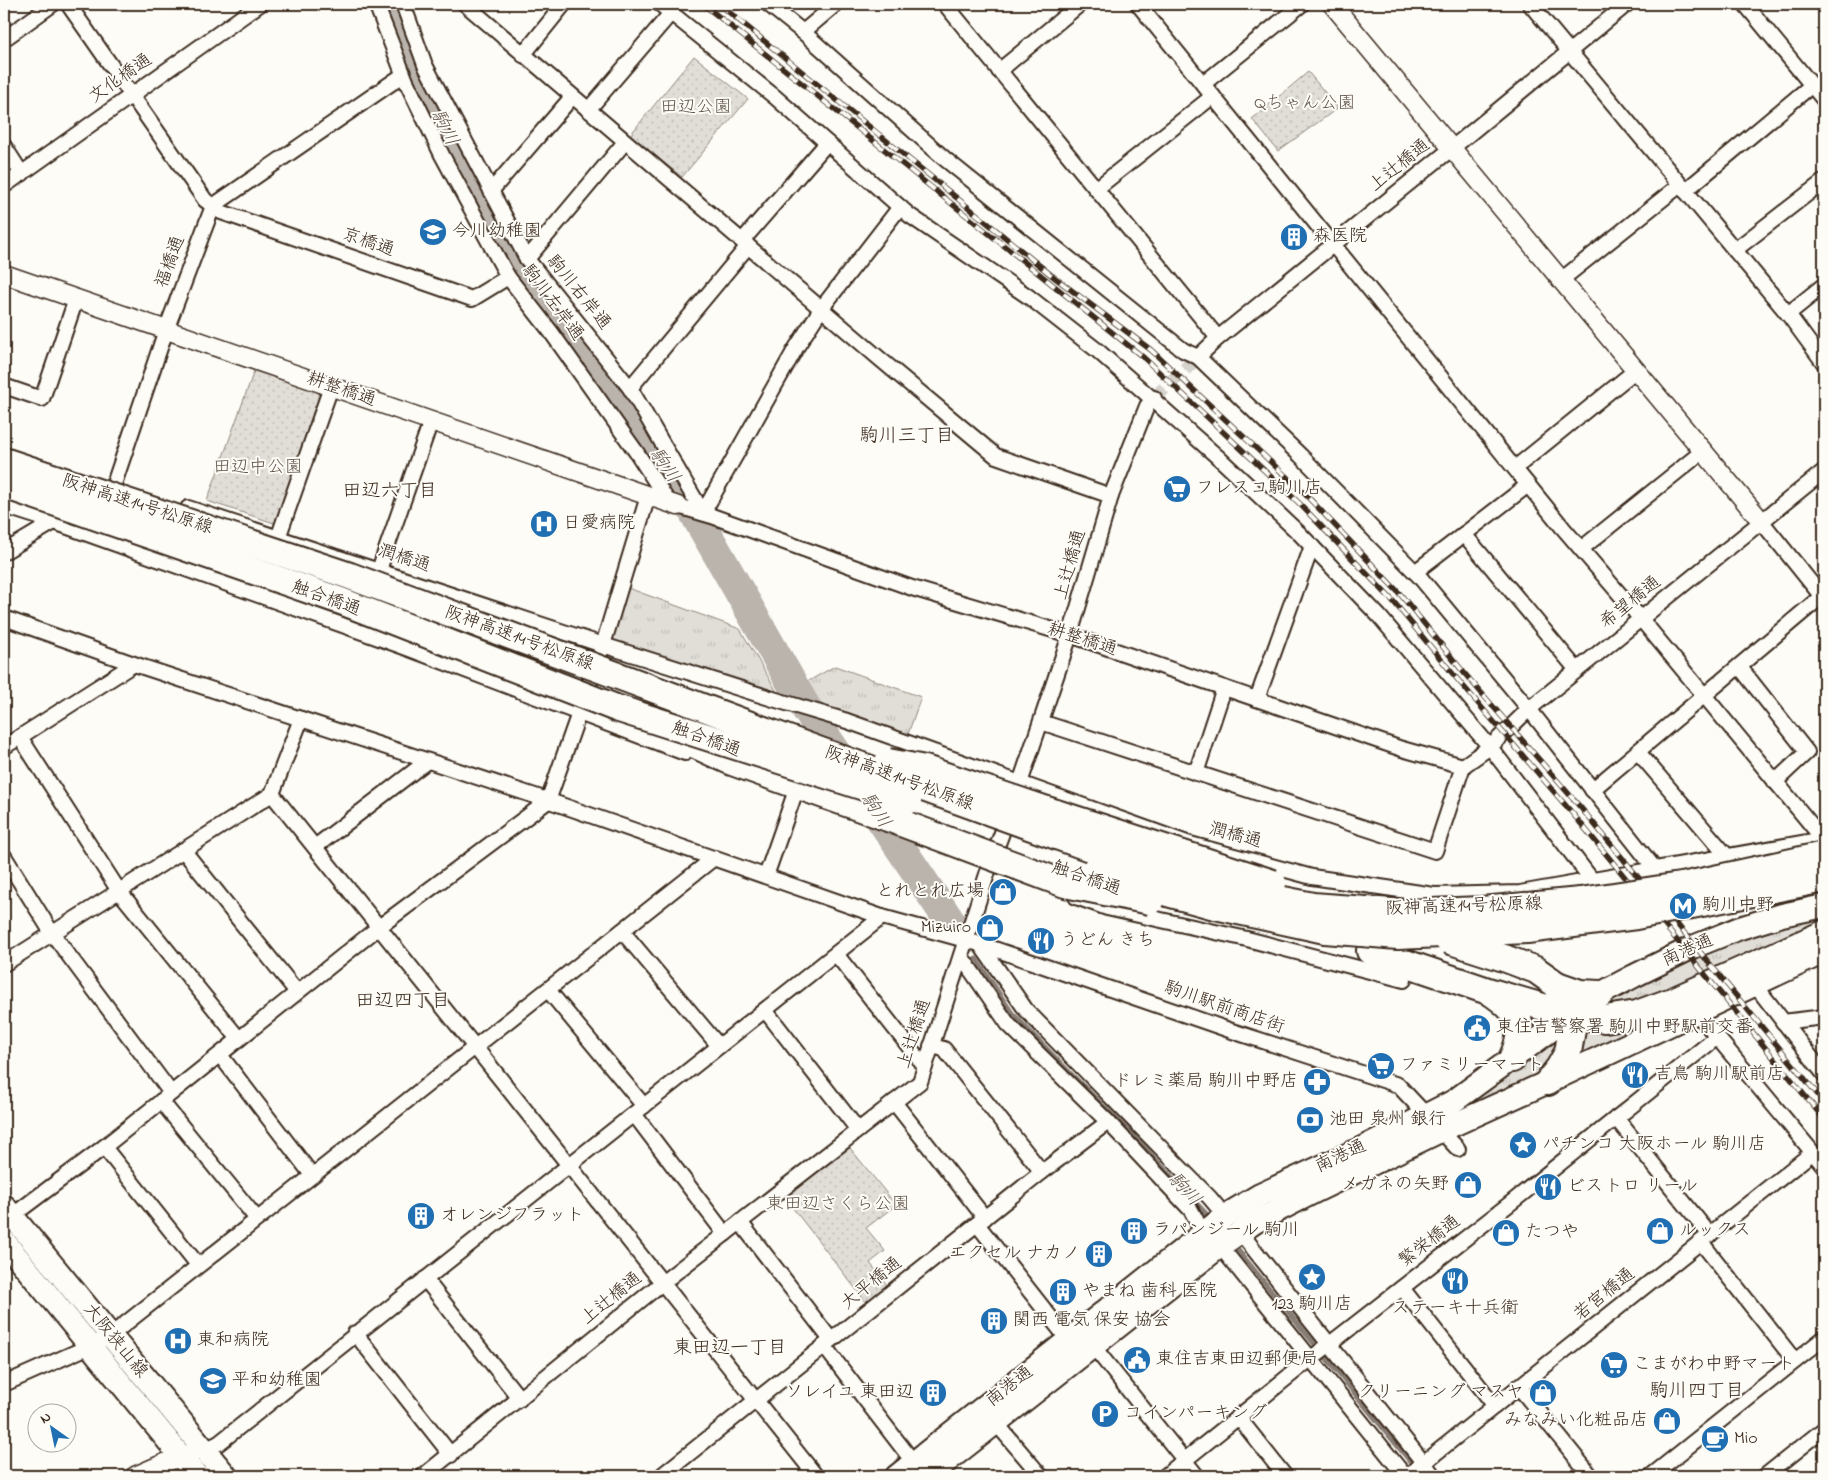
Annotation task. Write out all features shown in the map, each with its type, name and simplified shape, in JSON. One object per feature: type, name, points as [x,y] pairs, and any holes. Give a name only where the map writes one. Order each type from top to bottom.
[{"type":"highway","name":"阪神高速14号松原線","points":[[4,461],[350,576],[815,749],[1112,856],[1209,885],[1313,906],[1405,913],[1482,910],[1580,901],[1687,885],[1824,844]]},
{"type":"highway","name":"阪神高速14号松原線","points":[[4,486],[342,601],[616,708],[897,797],[1142,886],[1211,905],[1325,930],[1398,936],[1527,930],[1636,916],[1824,879]]},
{"type":"highway","points":[[616,708],[732,762],[1065,884],[1121,896],[1252,918],[1370,951],[1491,992],[1571,1015],[1605,1019],[1637,1014],[1675,1000],[1824,934]]},
{"type":"highway","points":[[815,749],[926,769],[1504,958],[1536,970],[1557,986],[1580,992],[1600,994]]},
{"type":"highway","points":[[1548,1082],[1560,1068],[1568,1052],[1574,1024],[1557,986]]},
{"type":"highway","points":[[1491,992],[1508,1004],[1521,1028],[1520,1042],[1512,1059]]},
{"type":"main road","name":"南港通","points":[[1434,1123],[1454,1101],[1600,994],[1693,947],[1740,928],[1782,915],[1824,906]]},
{"type":"main road","name":"南港通","points":[[913,1472],[996,1423],[1093,1346],[1222,1232],[1260,1195],[1362,1148],[1548,1082],[1824,952]]},
{"type":"main road","name":"大阪狭山線","points":[[6,1216],[111,1335],[226,1476]]},
{"type":"main road","name":"南港通","points":[[913,1472],[1069,1341],[1222,1232]]},
{"type":"main road","name":"大阪狭山線","points":[[4,1241],[197,1476]]},
{"type":"street","points":[[4,38],[53,4]]},
{"type":"street","points":[[68,4],[205,200],[212,206],[404,75]]},
{"type":"street","name":"文化橋通","points":[[4,186],[260,4]]},
{"type":"street","name":"駒川左岸通","points":[[376,4],[404,75],[442,155],[508,277],[551,332],[674,504]]},
{"type":"street","name":"駒川右岸通","points":[[403,4],[425,65],[527,259],[630,388],[703,513]]},
{"type":"street","points":[[466,4],[572,97],[996,456],[1111,496]]},
{"type":"street","points":[[523,55],[564,4]]},
{"type":"street","points":[[660,4],[775,97],[900,207],[1044,309],[1098,350],[1220,459],[1312,546],[1380,616],[1490,747],[1592,880]]},
{"type":"street","points":[[768,4],[803,32],[945,159],[1183,350],[1198,357],[1301,456],[1414,572],[1529,709],[1655,869]]},
{"type":"street","points":[[803,32],[836,4]]},
{"type":"street","points":[[945,4],[1218,338]]},
{"type":"street","points":[[999,71],[1080,4]]},
{"type":"street","points":[[1138,4],[1528,485],[1776,782],[1824,844]]},
{"type":"street","points":[[1203,84],[1302,4]]},
{"type":"street","points":[[1332,4],[1823,598],[1592,790]]},
{"type":"street","points":[[1530,4],[1788,314],[1824,363]]},
{"type":"street","name":"上辻橋通","points":[[1198,357],[1218,338],[1627,4]]},
{"type":"street","points":[[1745,4],[1824,100]]},
{"type":"street","points":[[588,110],[671,13]]},
{"type":"street","points":[[1560,280],[1682,188],[1812,85]]},
{"type":"street","points":[[1096,189],[1213,96]]},
{"type":"street","points":[[491,191],[572,97]]},
{"type":"street","points":[[527,259],[625,142]]},
{"type":"street","points":[[630,388],[827,143]]},
{"type":"street","points":[[4,146],[22,174]]},
{"type":"street","points":[[1735,250],[1824,181]]},
{"type":"street","name":"京橋通","points":[[212,206],[221,212],[472,299],[508,277]]},
{"type":"street","name":"福橋通","points":[[114,484],[166,330],[212,206]]},
{"type":"street","points":[[703,513],[796,348],[821,309],[900,207]]},
{"type":"street","name":"耕整橋通","points":[[4,274],[648,496],[703,513],[912,588],[1070,635],[1402,749],[1463,766]]},
{"type":"street","points":[[1788,314],[1824,285]]},
{"type":"street","points":[[4,386],[42,399],[76,299]]},
{"type":"street","points":[[1515,468],[1636,370]]},
{"type":"street","points":[[278,538],[331,387]]},
{"type":"street","name":"上辻橋通","points":[[423,1476],[662,1283],[920,1082],[930,1046],[990,865],[1021,782],[1070,635],[1111,496],[1147,406],[1153,398]]},
{"type":"street","points":[[379,570],[431,421]]},
{"type":"street","name":"潤橋通","points":[[4,448],[822,714],[1021,782],[1190,844],[1312,877],[1434,895],[1520,893],[1727,856],[1824,844]]},
{"type":"street","points":[[1581,549],[1703,451]]},
{"type":"street","name":"希望橋通","points":[[1463,766],[1490,747],[1529,709],[1824,471]]},
{"type":"street","points":[[4,552],[114,484]]},
{"type":"street","points":[[1414,572],[1528,485]]},
{"type":"street","points":[[6,1216],[104,1147],[379,928],[548,801],[602,644],[648,496]]},
{"type":"street","name":"触合橋通","points":[[4,506],[54,522],[404,647],[579,714],[1107,908],[1247,939],[1404,980]]},
{"type":"street","points":[[1464,534],[1577,670]]},
{"type":"street","points":[[1257,699],[1312,546]]},
{"type":"street","name":"駒川駅前商店街","points":[[4,618],[134,664],[548,801],[882,917],[980,944],[1232,1031],[1398,1085],[1458,1149]]},
{"type":"street","points":[[4,747],[134,664]]},
{"type":"street","points":[[1740,666],[1807,752],[1776,782]]},
{"type":"street","points":[[1196,773],[1224,688]]},
{"type":"street","points":[[4,964],[272,794],[301,720]]},
{"type":"street","points":[[1041,722],[1436,851],[1463,766]]},
{"type":"street","points":[[20,737],[119,891],[239,1039]]},
{"type":"street","points":[[1638,752],[1727,856]]},
{"type":"street","points":[[315,847],[426,762]]},
{"type":"street","points":[[766,876],[795,793]]},
{"type":"street","points":[[272,794],[816,1476]]},
{"type":"street","points":[[183,850],[297,992]]},
{"type":"street","points":[[4,856],[52,934],[166,1097],[257,1219]]},
{"type":"street","points":[[4,1384],[111,1335],[714,858]]},
{"type":"street","points":[[136,1476],[181,1456],[205,1450],[219,1443],[882,917]]},
{"type":"street","points":[[622,931],[719,1046]]},
{"type":"street","points":[[980,944],[1026,1010],[1210,1198],[1222,1232],[1311,1359],[1407,1476]]},
{"type":"street","points":[[836,954],[924,1067]]},
{"type":"street","points":[[961,956],[1008,1024],[1108,1122],[1191,1210],[1222,1232],[1329,1345],[1422,1464],[1434,1476]]},
{"type":"street","points":[[1755,985],[1824,1074]]},
{"type":"street","points":[[548,990],[639,1110],[725,1234]]},
{"type":"street","points":[[765,1010],[858,1130]]},
{"type":"street","points":[[1697,1013],[1824,1166]]},
{"type":"street","points":[[1783,1022],[1824,1017]]},
{"type":"street","name":"繁栄橋通","points":[[1165,1476],[1716,1037]]},
{"type":"street","points":[[930,1046],[944,1049],[1042,1172]]},
{"type":"street","points":[[220,1055],[312,1175]]},
{"type":"street","points":[[894,1102],[1069,1341]]},
{"type":"street","points":[[1616,1118],[1795,1362]]},
{"type":"street","name":"大平橋通","points":[[661,1476],[1042,1172],[1108,1122]]},
{"type":"street","points":[[104,1147],[198,1265]]},
{"type":"street","name":"若宮橋通","points":[[1407,1476],[1812,1153]]},
{"type":"street","points":[[740,1222],[828,1343],[913,1472]]},
{"type":"street","points":[[426,1279],[520,1399]]},
{"type":"street","points":[[1402,1288],[1495,1406]]},
{"type":"street","points":[[355,1334],[451,1455]]},
{"type":"street","points":[[1651,1476],[1824,1338]]},
{"type":"street","points":[[1093,1346],[1198,1476]]},
{"type":"street","points":[[1519,1387],[1591,1476]]},
{"type":"street","points":[[1239,1418],[1285,1476]]},
{"type":"street","points":[[996,1423],[1041,1476]]},
{"type":"street","points":[[1765,1476],[1824,1429]]},
{"type":"green space","name":"田辺公園","points":[[694,56],[748,99],[682,177],[630,135]]},
{"type":"green space","name":"Qちゃん公園","points":[[1308,72],[1338,108],[1278,151],[1252,119]]},
{"type":"green space","name":"田辺中公園","points":[[254,371],[317,391],[321,398],[277,524],[207,501]]},
{"type":"green space","points":[[628,588],[740,629],[777,692],[612,640]]},
{"type":"green space","points":[[835,666],[921,697],[908,734],[819,704],[807,682]]},
{"type":"green space","points":[[1824,916],[1824,924],[1662,997],[1605,1009],[1605,1005],[1641,982],[1695,956],[1781,927]]},
{"type":"green space","points":[[1655,1020],[1571,1062],[1581,1027]]},
{"type":"green space","points":[[1567,1032],[1539,1075],[1459,1114],[1455,1110]]},
{"type":"green space","name":"東田辺さくら公園","points":[[850,1148],[896,1205],[866,1228],[885,1251],[870,1263],[890,1289],[869,1306],[785,1198]]},
{"type":"waterway","name":"駒川","points":[[391,4],[416,73],[516,268],[570,329],[683,493],[806,708],[951,923]]},
{"type":"waterway","name":"駒川","points":[[976,959],[1012,1013],[1132,1134],[1211,1219]]},
{"type":"waterway","name":"駒川","points":[[1233,1244],[1422,1476]]},
{"type":"tunnel","points":[[1154,398],[1198,357]]},
{"type":"railway","points":[[703,4],[1144,358],[1299,503],[1393,601],[1573,814],[1824,1119]]},
{"type":"railway","points":[[719,4],[1050,274],[1151,350],[1306,495],[1401,595],[1465,674],[1581,808],[1824,1102]]},
{"type":"place","name":"今川幼稚園","points":[[433,232]]},
{"type":"place","name":"森医院","points":[[1294,237]]},
{"type":"place","name":"フレスコ駒川店","points":[[1177,489]]},
{"type":"place","name":"日愛病院","points":[[544,524]]},
{"type":"place","name":"とれとれ広場","points":[[1003,892]]},
{"type":"place","name":"駒川中野","points":[[1683,906]]},
{"type":"place","name":"Mizuiro","points":[[990,928]]},
{"type":"place","name":"うどん きち","points":[[1041,941]]},
{"type":"place","name":"東住吉警察署 駒川中野駅前交番","points":[[1477,1028]]},
{"type":"place","name":"ファミリーマート","points":[[1381,1066]]},
{"type":"place","name":"吉鳥 駒川駅前店","points":[[1635,1075]]},
{"type":"place","name":"ドレミ薬局 駒川中野店","points":[[1317,1082]]},
{"type":"place","name":"池田 泉州 銀行","points":[[1310,1120]]},
{"type":"place","name":"パチンコ 大阪ホール 駒川店","points":[[1523,1145]]},
{"type":"place","name":"メガネの矢野","points":[[1468,1185]]},
{"type":"place","name":"ビストロ リール","points":[[1548,1187]]},
{"type":"place","name":"オレンジフラット","points":[[421,1216]]},
{"type":"place","name":"ラパンジール 駒川","points":[[1134,1231]]},
{"type":"place","name":"ルックス","points":[[1660,1231]]},
{"type":"place","name":"たつや","points":[[1506,1233]]},
{"type":"place","name":"エクセル ナカノ","points":[[1099,1254]]},
{"type":"place","name":"123 駒川店","points":[[1312,1277]]},
{"type":"place","name":"ステーキ十兵衛","points":[[1455,1281]]},
{"type":"place","name":"やまね 歯科 医院","points":[[1063,1292]]},
{"type":"place","name":"関西 電気 保安 協会","points":[[994,1321]]},
{"type":"place","name":"東和病院","points":[[178,1341]]},
{"type":"place","name":"東住吉東田辺郵便局","points":[[1137,1360]]},
{"type":"place","name":"こまがわ中野マート","points":[[1614,1365]]},
{"type":"place","name":"平和幼稚園","points":[[213,1381]]},
{"type":"place","name":"ソレイユ 東田辺","points":[[933,1393]]},
{"type":"place","name":"クリーニング マスヤ","points":[[1543,1393]]},
{"type":"place","name":"コインパーキング","points":[[1105,1414]]},
{"type":"place","name":"みなみい化粧品店","points":[[1667,1421]]},
{"type":"place","name":"Mio","points":[[1715,1439]]},
{"type":"district","name":"駒川三丁目","points":[[907,436]]},
{"type":"district","name":"田辺六丁目","points":[[390,491]]},
{"type":"district","name":"田辺四丁目","points":[[403,1001]]},
{"type":"district","name":"東田辺一丁目","points":[[730,1348]]},
{"type":"district","name":"駒川四丁目","points":[[1697,1391]]}]
